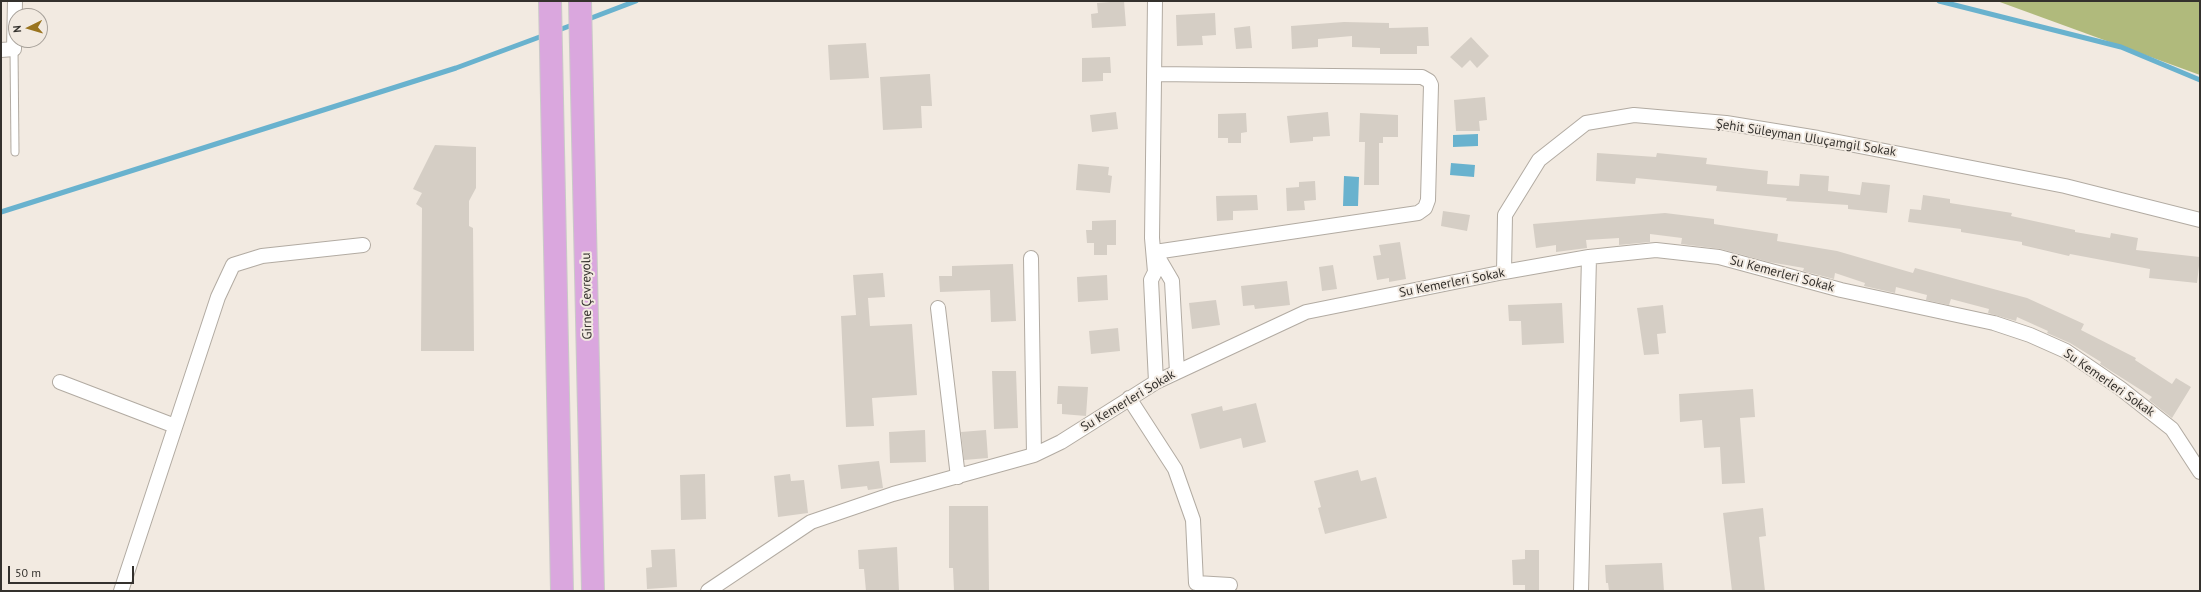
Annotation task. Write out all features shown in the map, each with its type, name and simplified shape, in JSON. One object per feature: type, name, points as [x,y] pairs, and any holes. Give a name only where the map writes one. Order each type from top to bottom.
[{"type":"highway","points":[[550,1],[562,591]]},
{"type":"highway","name":"Girne Çevreyolu","points":[[580,1],[595,588]]},
{"type":"street","points":[[7,49],[15,1]]},
{"type":"street","points":[[1155,1],[1152,238],[1156,272],[1151,280],[1156,382]]},
{"type":"street","points":[[1154,74],[1422,77],[1431,85],[1428,200],[1425,208],[1418,214],[1154,252]]},
{"type":"street","name":"Şehit Süleyman Uluçamgil Sokak","points":[[1504,272],[1505,215],[1539,160],[1586,123],[1634,115],[1726,124],[1818,138],[2065,186],[2200,220]]},
{"type":"street","points":[[120,591],[218,297],[233,265],[262,256],[363,245]]},
{"type":"street","name":"Su Kemerleri Sokak","points":[[708,591],[811,522],[893,494],[1034,455],[1062,442],[1156,382],[1306,312],[1504,272],[1589,257],[1656,250],[1719,257],[1842,290],[1994,323],[2030,335],[2066,352],[2120,388],[2172,429],[2200,472]]},
{"type":"street","points":[[1154,252],[1172,281],[1177,372]]},
{"type":"street","points":[[1581,591],[1589,257]]},
{"type":"street","points":[[1031,258],[1034,455]]},
{"type":"street","points":[[938,308],[958,477]]},
{"type":"street","points":[[60,382],[175,426]]},
{"type":"street","points":[[1129,398],[1175,469],[1193,520],[1196,583],[1230,585]]},
{"type":"lane","points":[[7,49],[16,152]]},
{"type":"green space","points":[[1997,1],[2200,1],[2200,75]]},
{"type":"water","points":[[1478,134],[1478,146],[1453,147],[1453,135]]},
{"type":"water","points":[[1451,163],[1475,165],[1474,177],[1450,175]]},
{"type":"water","points":[[1344,176],[1359,177],[1358,206],[1343,206]]},
{"type":"building","points":[[1124,1],[1126,26],[1092,28],[1091,14],[1098,13],[1097,3]]},
{"type":"building","points":[[1215,13],[1216,35],[1202,36],[1203,45],[1177,46],[1176,15]]},
{"type":"building","points":[[1344,22],[1389,23],[1389,28],[1428,27],[1429,46],[1417,46],[1417,54],[1380,54],[1380,48],[1352,47],[1352,36],[1318,39],[1318,47],[1292,49],[1291,26]]},
{"type":"building","points":[[1250,26],[1252,48],[1236,49],[1234,28]]},
{"type":"building","points":[[1471,37],[1489,56],[1477,68],[1470,60],[1462,68],[1450,57]]},
{"type":"building","points":[[866,43],[869,78],[830,80],[828,45]]},
{"type":"building","points":[[1110,57],[1111,73],[1103,73],[1103,81],[1082,82],[1082,58]]},
{"type":"building","points":[[930,74],[932,106],[921,106],[922,128],[883,130],[880,77]]},
{"type":"building","points":[[1485,97],[1487,120],[1479,121],[1480,131],[1456,131],[1454,100]]},
{"type":"building","points":[[1116,112],[1118,129],[1092,132],[1090,115]]},
{"type":"building","points":[[1328,112],[1330,136],[1313,137],[1313,141],[1290,143],[1287,116]]},
{"type":"building","points":[[1246,113],[1247,132],[1241,133],[1241,143],[1228,143],[1228,138],[1218,138],[1218,114]]},
{"type":"building","points":[[1360,113],[1398,115],[1398,137],[1383,137],[1383,143],[1379,143],[1379,185],[1364,185],[1365,142],[1359,142]]},
{"type":"building","points":[[435,145],[476,147],[476,188],[469,201],[469,226],[473,228],[474,351],[421,351],[422,208],[416,204],[422,193],[413,189]]},
{"type":"building","points":[[1597,153],[1656,157],[1657,153],[1707,158],[1706,164],[1768,171],[1767,184],[1799,186],[1800,174],[1829,176],[1828,191],[1860,195],[1862,182],[1890,185],[1887,213],[1848,209],[1848,205],[1786,201],[1787,198],[1716,191],[1717,186],[1636,178],[1635,184],[1596,181]]},
{"type":"building","points":[[1078,164],[1109,167],[1108,175],[1112,176],[1110,193],[1076,190]]},
{"type":"building","points":[[1315,181],[1316,200],[1304,201],[1305,210],[1287,211],[1286,188],[1299,187],[1299,182]]},
{"type":"building","points":[[1257,195],[1258,210],[1233,211],[1233,220],[1217,221],[1216,196]]},
{"type":"building","points":[[1923,195],[1950,199],[1950,203],[2012,213],[2011,216],[2075,230],[2075,232],[2110,238],[2111,233],[2138,238],[2136,250],[2200,257],[2197,283],[2149,278],[2150,269],[2070,254],[2069,256],[2022,245],[2022,242],[1961,232],[1961,229],[1908,222],[1910,209],[1921,210]]},
{"type":"building","points":[[1443,211],[1470,215],[1467,231],[1441,226]]},
{"type":"building","points":[[1665,213],[1714,219],[1714,224],[1778,234],[1777,241],[1837,251],[1913,273],[1915,268],[2027,298],[2084,324],[2081,330],[2136,358],[2135,360],[2172,384],[2176,378],[2191,387],[2172,418],[2149,400],[2152,397],[2100,364],[2101,362],[2070,343],[2047,333],[2048,331],[2017,317],[2016,321],[1988,313],[1989,309],[1951,299],[1949,305],[1926,300],[1927,295],[1896,287],[1895,293],[1864,286],[1865,283],[1835,273],[1834,279],[1803,271],[1804,268],[1769,262],[1721,249],[1681,244],[1682,238],[1650,234],[1650,242],[1619,245],[1619,238],[1586,240],[1587,248],[1556,252],[1556,245],[1536,248],[1533,224]]},
{"type":"building","points":[[1116,220],[1116,245],[1107,245],[1107,255],[1094,255],[1094,243],[1087,243],[1086,230],[1092,230],[1092,221]]},
{"type":"building","points":[[1400,242],[1406,279],[1389,282],[1389,278],[1377,280],[1373,256],[1381,255],[1379,245]]},
{"type":"building","points":[[1013,264],[1016,321],[991,322],[990,290],[940,292],[939,276],[952,276],[952,266]]},
{"type":"building","points":[[1333,265],[1337,289],[1322,291],[1319,267]]},
{"type":"building","points":[[883,273],[885,297],[868,298],[870,326],[912,324],[917,395],[872,398],[874,426],[846,427],[841,316],[856,315],[853,275]]},
{"type":"building","points":[[1107,275],[1108,300],[1078,302],[1077,277]]},
{"type":"building","points":[[1287,281],[1290,305],[1255,309],[1254,305],[1243,306],[1241,286]]},
{"type":"building","points":[[1216,300],[1220,325],[1192,329],[1189,303]]},
{"type":"building","points":[[1562,303],[1564,343],[1522,345],[1521,321],[1509,321],[1508,305]]},
{"type":"building","points":[[1663,305],[1666,333],[1657,334],[1659,354],[1644,355],[1637,308]]},
{"type":"building","points":[[1118,328],[1120,351],[1091,354],[1089,331]]},
{"type":"building","points":[[992,371],[1016,371],[1018,428],[994,429]]},
{"type":"building","points":[[1058,386],[1088,387],[1086,416],[1062,414],[1062,404],[1057,404]]},
{"type":"building","points":[[1753,389],[1755,417],[1740,418],[1745,483],[1722,484],[1720,447],[1704,448],[1702,420],[1680,422],[1679,394]]},
{"type":"building","points":[[1256,403],[1266,442],[1243,448],[1241,438],[1200,449],[1191,414],[1222,406],[1223,411]]},
{"type":"building","points":[[925,430],[926,462],[890,463],[889,432]]},
{"type":"building","points":[[986,430],[988,458],[964,460],[961,432]]},
{"type":"building","points":[[879,461],[883,488],[868,490],[867,486],[841,489],[838,465]]},
{"type":"building","points":[[1358,470],[1361,481],[1376,477],[1387,518],[1325,534],[1318,508],[1321,507],[1314,481]]},
{"type":"building","points":[[705,474],[706,519],[681,520],[680,475]]},
{"type":"building","points":[[790,474],[791,481],[804,480],[808,513],[778,517],[774,476]]},
{"type":"building","points":[[949,506],[988,506],[989,591],[954,591],[953,568],[949,568]]},
{"type":"building","points":[[1763,508],[1766,536],[1759,537],[1765,591],[1732,591],[1723,513]]},
{"type":"building","points":[[897,547],[899,591],[866,591],[864,569],[859,569],[858,550]]},
{"type":"building","points":[[675,549],[677,587],[647,589],[646,568],[652,567],[651,550]]},
{"type":"building","points":[[1525,550],[1539,550],[1539,591],[1525,591],[1525,585],[1513,585],[1512,560],[1525,559]]},
{"type":"building","points":[[1662,563],[1664,591],[1609,591],[1608,583],[1606,583],[1605,565]]},
{"type":"waterway","points":[[586,20],[636,1]]},
{"type":"waterway","points":[[1939,1],[2121,47],[2200,80]]},
{"type":"waterway","points":[[556,31],[575,24]]},
{"type":"waterway","points":[[1,212],[456,68],[545,35]]}]
